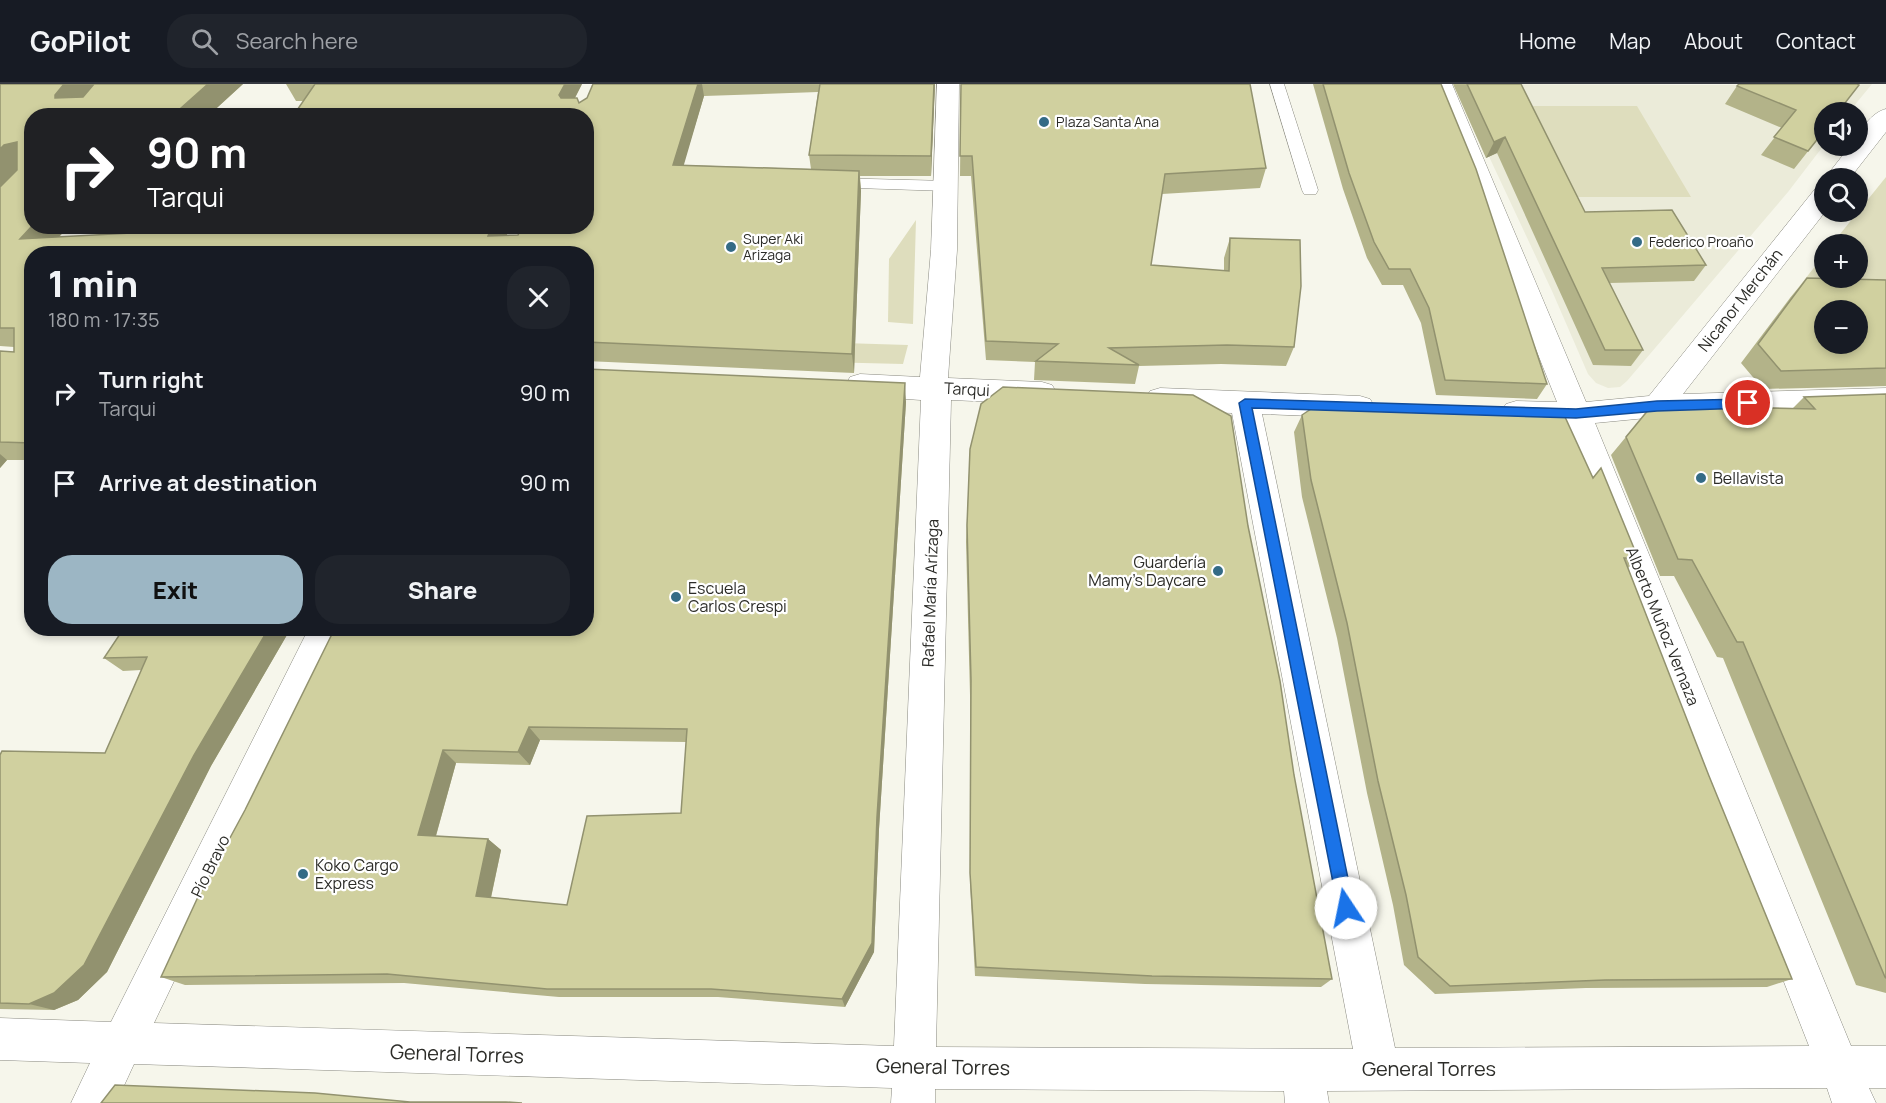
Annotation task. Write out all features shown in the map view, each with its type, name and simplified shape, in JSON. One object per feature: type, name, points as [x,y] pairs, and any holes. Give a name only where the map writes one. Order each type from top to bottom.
[{"type":"street","name":"Rafael María Arízaga","points":[[914,1085],[936,400],[933,388],[939,340],[948,186],[948,84]]},
{"type":"street","name":"Alberto Muñoz Vernaza","points":[[1441,84],[1685,680],[1846,1086]]},
{"type":"street","points":[[1845,168],[1886,116]]},
{"type":"street","name":"Nicanor Merchán","points":[[1657,406],[1814,208]]},
{"type":"street","name":"Tarqui","points":[[838,384],[1065,394]]},
{"type":"street","points":[[1137,398],[1386,408]]},
{"type":"street","points":[[1493,411],[1576,414],[1657,406],[1886,399]]},
{"type":"street","points":[[1245,403],[1378,1069]]},
{"type":"street","name":"Pío Bravo","points":[[93,1103],[322,636]]},
{"type":"street","name":"General Torres","points":[[0,1039],[914,1085],[1305,1087],[1378,1069],[1846,1086],[1886,1067]]},
{"type":"lane","points":[[1277,84],[1310,190]]},
{"type":"lane","points":[[819,183],[948,186]]},
{"type":"shaded area","name":"Federico Proaño","points":[[1455,84],[1872,84],[1857,102],[1814,102],[1816,156],[1788,192],[1620,387],[1608,388],[1596,383],[1588,374],[1552,291]]},
{"type":"green space","points":[[1522,106],[1637,106],[1691,197],[1567,197]]},
{"type":"green space","points":[[1886,177],[1886,300],[1790,298],[1814,268],[1814,288],[1868,288],[1868,234],[1840,234],[1850,222],[1868,222],[1868,199]]},
{"type":"green space","points":[[916,220],[913,324],[888,322],[889,259]]},
{"type":"green space","points":[[594,335],[908,345],[903,364],[594,356]]},
{"type":"building","points":[[0,84],[64,84],[55,98],[83,97],[94,84],[208,84],[181,108],[24,108],[25,234],[20,239],[113,234],[489,234],[488,236],[594,234],[594,108],[298,108],[315,84],[565,84],[559,95],[561,98],[577,98],[579,103],[587,98],[593,84],[698,84],[673,165],[859,171],[852,354],[594,342],[594,246],[24,246],[24,443],[0,442],[0,351],[14,352],[14,328],[0,328],[0,187],[17,170],[17,142],[4,145],[0,149]]},
{"type":"building","points":[[820,84],[934,84],[931,156],[809,155]]},
{"type":"building","points":[[961,84],[1250,84],[1266,168],[1165,174],[1151,265],[1229,271],[1230,238],[1300,240],[1301,286],[1294,347],[1227,345],[1109,348],[1139,365],[1036,361],[1058,344],[986,341],[972,156],[960,156]]},
{"type":"building","points":[[1323,84],[1441,84],[1476,169],[1547,384],[1445,380],[1429,308],[1410,269],[1389,269],[1374,242],[1349,173]]},
{"type":"building","points":[[1467,84],[1521,84],[1585,212],[1672,210],[1706,265],[1602,268],[1643,350],[1605,350],[1505,137],[1494,142]]},
{"type":"building","points":[[1739,84],[1859,85],[1846,102],[1814,102],[1814,144],[1808,151],[1774,137],[1796,110],[1737,86]]},
{"type":"building","points":[[1807,278],[1814,278],[1814,288],[1868,288],[1868,280],[1886,280],[1886,368],[1781,371],[1758,344]]},
{"type":"building","points":[[594,369],[905,383],[877,817],[872,943],[842,999],[711,989],[547,989],[387,974],[161,977],[197,899],[245,810],[331,636],[594,636]],"holes":[[[529,727],[687,729],[681,813],[587,816],[567,905],[476,896],[488,839],[418,835],[443,750],[518,752]]]},
{"type":"building","points":[[1003,387],[1193,395],[1231,416],[1248,526],[1280,681],[1294,775],[1332,979],[1152,976],[976,967],[970,873],[971,680],[967,525],[970,449],[981,404]]},
{"type":"building","points":[[1886,394],[1886,978],[1743,642],[1737,642],[1692,560],[1678,559],[1626,437],[1654,403],[1673,401],[1676,406],[1815,409],[1804,397]]},
{"type":"building","points":[[1317,405],[1558,409],[1561,416],[1565,417],[1593,478],[1601,468],[1638,558],[1624,558],[1709,776],[1792,979],[1605,980],[1450,986],[1418,957],[1406,895],[1378,781],[1347,623],[1311,480],[1302,415]]},
{"type":"building","points":[[119,636],[264,636],[194,755],[84,965],[54,993],[29,1004],[0,1003],[0,755],[2,751],[105,753],[147,657],[104,658]]},
{"type":"building","points":[[115,1085],[315,1093],[410,1102],[522,1103],[101,1103]]},
{"type":"place","name":"Plaza Santa Ana","points":[[1044,122]]},
{"type":"place","name":"Federico Proaño","points":[[1637,242]]},
{"type":"place","name":"Super Aki Arizaga","points":[[731,247]]},
{"type":"place","name":"Bellavista","points":[[1701,478]]},
{"type":"place","name":"Guardería Mamy's Daycare","points":[[1218,571]]},
{"type":"place","name":"Escuela Carlos Crespi","points":[[676,597]]},
{"type":"place","name":"Koko Cargo Express","points":[[303,874]]},
{"type":"route","points":[[1346,908],[1245,403],[1576,414],[1657,406],[1748,403]]}]
